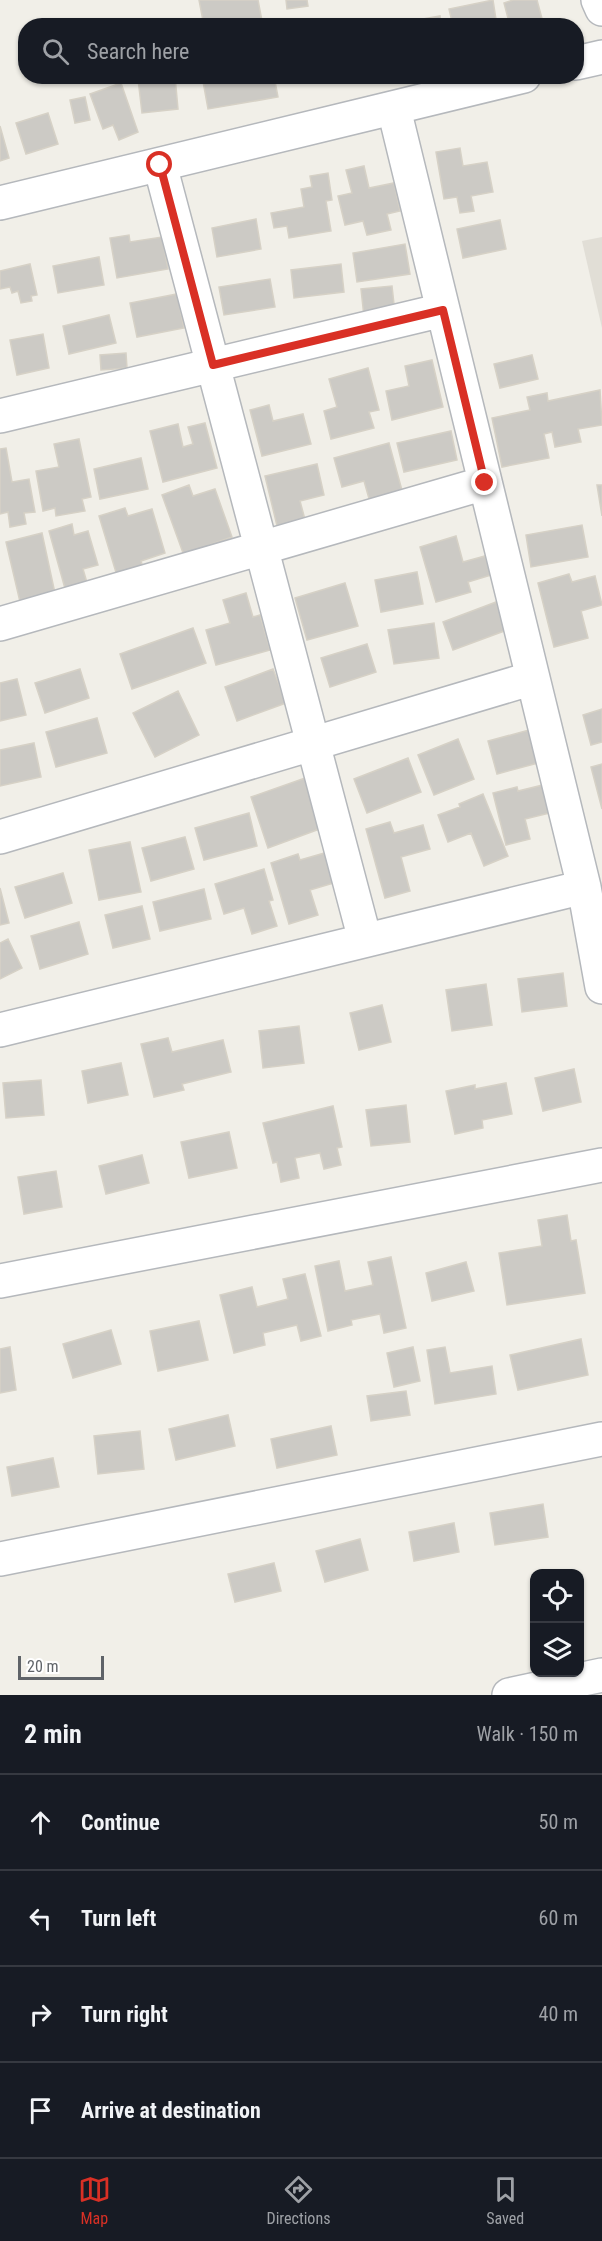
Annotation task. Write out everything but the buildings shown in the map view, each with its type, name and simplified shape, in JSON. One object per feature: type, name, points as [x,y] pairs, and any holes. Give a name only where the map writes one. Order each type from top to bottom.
[{"type":"street","points":[[598,0],[602,9]]},
{"type":"street","points":[[584,61],[602,57]]},
{"type":"street","points":[[0,203],[493,84]]},
{"type":"street","points":[[394,109],[584,887],[602,987]]},
{"type":"street","points":[[160,165],[365,940]]},
{"type":"street","points":[[0,417],[443,310]]},
{"type":"street","points":[[0,624],[485,483]]},
{"type":"street","points":[[0,837],[533,678]]},
{"type":"street","points":[[0,1029],[584,887]]},
{"type":"street","points":[[0,1281],[602,1165]]},
{"type":"street","points":[[0,1559],[602,1439]]},
{"type":"street","points":[[509,1695],[602,1675]]},
{"type":"shaded area","points":[[602,237],[602,328],[582,241]]},
{"type":"route","points":[[160,165],[213,365],[443,310],[485,483]]}]
